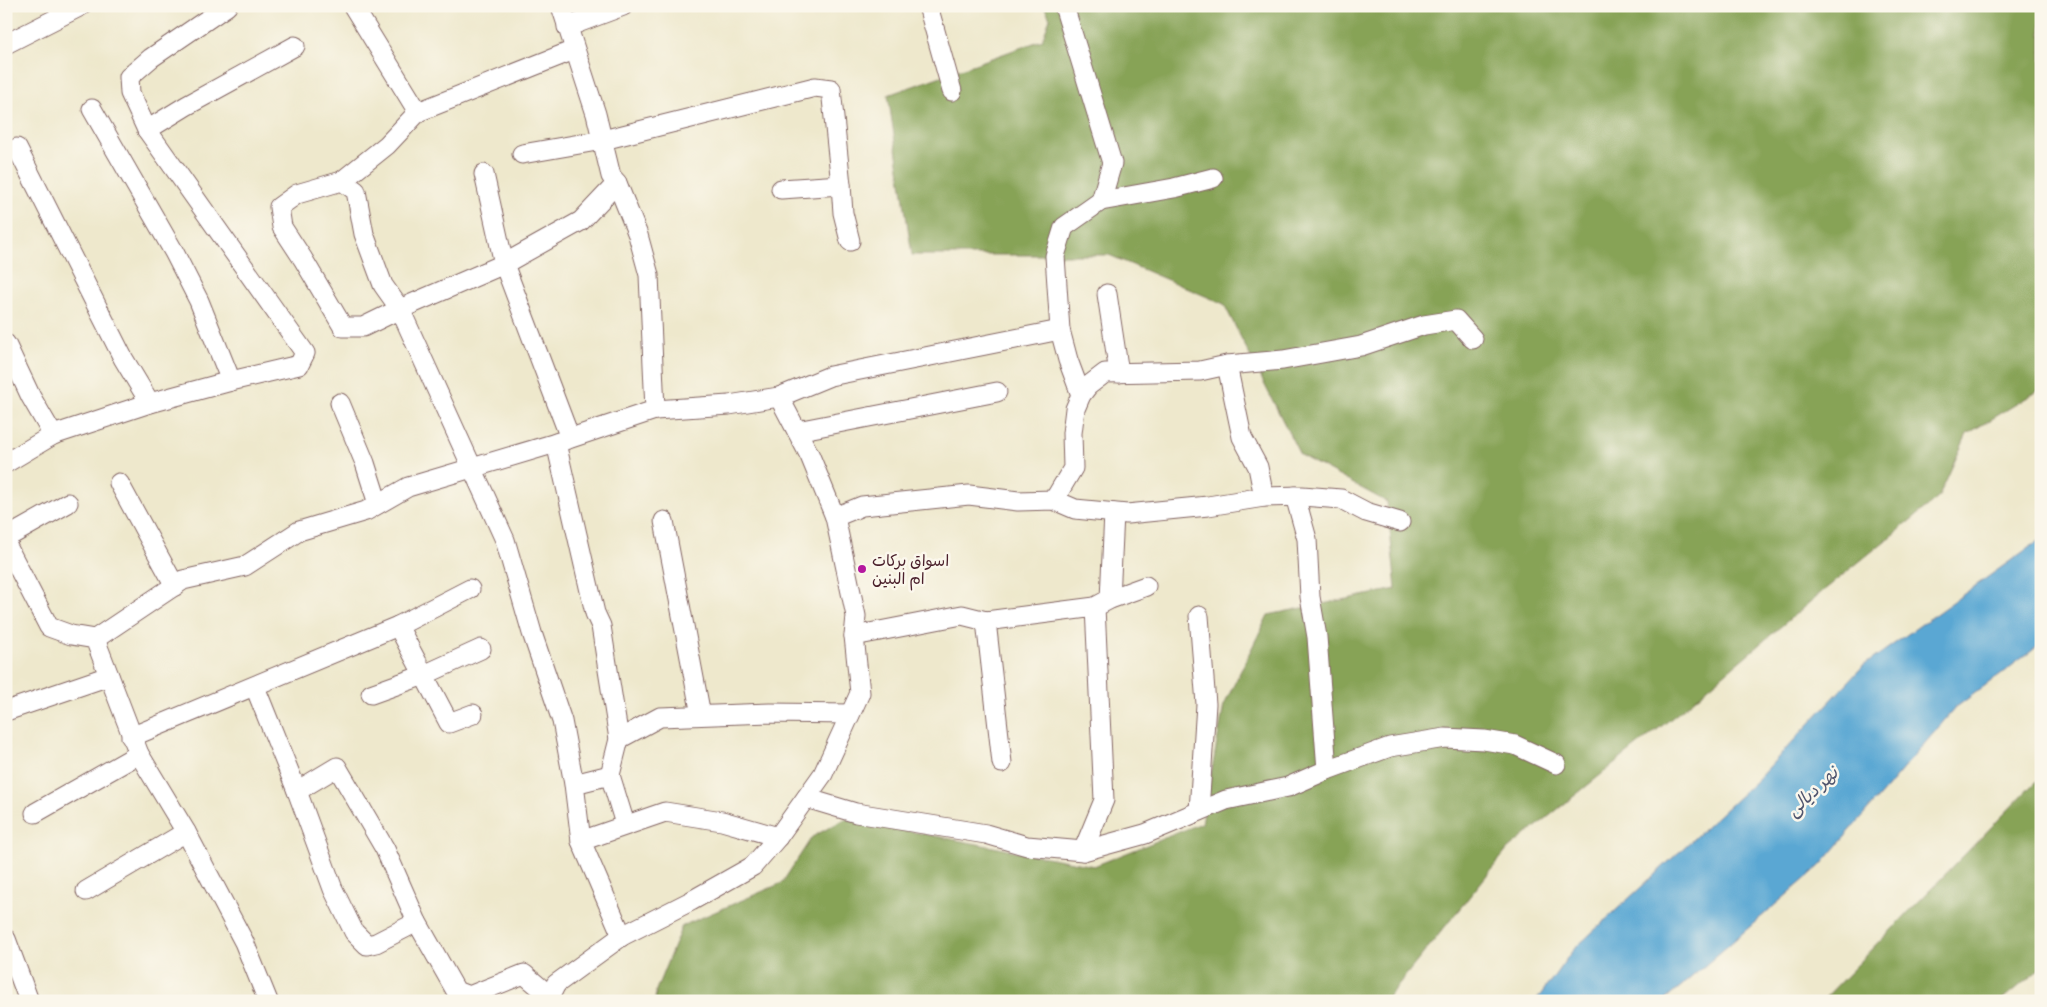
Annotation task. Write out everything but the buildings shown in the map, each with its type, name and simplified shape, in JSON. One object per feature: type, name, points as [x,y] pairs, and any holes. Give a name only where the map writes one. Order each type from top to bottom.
[{"type":"street","points":[[6,44],[80,6]]},
{"type":"street","points":[[6,463],[53,436],[150,403],[231,380],[299,365],[305,353],[147,130],[130,93],[129,77],[150,58],[227,6]]},
{"type":"street","points":[[353,6],[418,112]]},
{"type":"street","points":[[561,6],[596,114],[611,176],[617,183],[638,235],[649,275],[655,410]]},
{"type":"street","points":[[567,27],[623,6]]},
{"type":"street","points":[[928,6],[952,92]]},
{"type":"street","points":[[1064,6],[1112,163],[1101,201]]},
{"type":"street","points":[[147,130],[186,106],[295,46]]},
{"type":"street","points":[[574,50],[418,112],[387,144],[342,181],[296,194],[278,207],[282,227],[304,259],[343,327],[362,327],[504,264],[581,221],[617,183]]},
{"type":"street","points":[[522,154],[603,140],[815,86],[831,89],[843,213],[850,241]]},
{"type":"street","points":[[92,109],[174,252],[199,301],[231,380]]},
{"type":"street","points":[[17,148],[123,358],[150,403]]},
{"type":"street","points":[[484,174],[504,264],[563,441],[595,613],[601,626],[619,739],[610,775],[625,824]]},
{"type":"street","points":[[1081,395],[1068,360],[1060,330],[1055,256],[1064,227],[1101,201],[1174,188],[1213,178]]},
{"type":"street","points":[[342,181],[356,191],[364,234],[383,285],[400,309],[505,540],[532,633],[562,721],[574,784],[581,841],[622,936]]},
{"type":"street","points":[[781,189],[841,185]]},
{"type":"street","points":[[1107,294],[1119,373]]},
{"type":"street","points":[[1054,500],[1073,468],[1072,433],[1075,409],[1081,395],[1088,386],[1105,373],[1200,371],[1226,365],[1283,360],[1360,346],[1424,325],[1456,320],[1473,339]]},
{"type":"street","points":[[6,544],[49,627],[71,635],[95,639],[183,580],[245,566],[299,531],[366,511],[408,487],[563,441],[655,410],[728,405],[779,397],[830,376],[1060,330]]},
{"type":"street","points":[[6,344],[31,397],[53,436]]},
{"type":"street","points":[[1226,365],[1242,437],[1258,467],[1264,497]]},
{"type":"street","points":[[797,430],[997,392]]},
{"type":"street","points":[[297,791],[337,767],[385,849],[417,922],[456,992],[469,996],[524,974],[551,998],[556,984],[622,936],[691,901],[753,866],[778,837],[823,774],[860,693],[854,636],[856,616],[835,518],[810,456],[779,397]]},
{"type":"street","points":[[340,403],[365,463],[378,504]]},
{"type":"street","points":[[119,483],[175,586]]},
{"type":"street","points":[[835,518],[862,506],[969,495],[1018,502],[1054,500],[1075,509],[1127,514],[1208,506],[1264,497],[1295,496],[1341,499],[1366,512],[1400,522]]},
{"type":"street","points":[[1295,496],[1307,539],[1310,597],[1317,637],[1327,770]]},
{"type":"street","points":[[6,538],[68,503]]},
{"type":"street","points":[[1083,851],[1104,800],[1103,603],[1114,513]]},
{"type":"street","points":[[664,521],[701,715]]},
{"type":"street","points":[[854,636],[962,616],[986,621],[1103,603],[1146,586]]},
{"type":"street","points":[[131,737],[398,626],[470,589]]},
{"type":"street","points":[[1199,616],[1206,704],[1199,811]]},
{"type":"street","points":[[986,621],[1002,763]]},
{"type":"street","points":[[398,626],[449,723],[474,714]]},
{"type":"street","points":[[95,639],[131,737],[186,832],[244,942],[268,1001]]},
{"type":"street","points":[[371,694],[424,675],[481,649]]},
{"type":"street","points":[[6,711],[109,676]]},
{"type":"street","points":[[255,687],[334,889],[354,932],[367,945],[376,943],[417,922]]},
{"type":"street","points":[[619,739],[660,717],[770,713],[850,714]]},
{"type":"street","points":[[806,798],[856,813],[986,834],[1027,846],[1083,851],[1145,834],[1226,800],[1288,787],[1327,770],[1390,747],[1445,738],[1484,740],[1515,745],[1556,764]]},
{"type":"street","points":[[35,813],[140,754]]},
{"type":"street","points":[[574,784],[610,775]]},
{"type":"street","points":[[581,841],[625,824],[665,812],[722,821],[778,837]]},
{"type":"street","points":[[86,891],[186,832]]},
{"type":"street","points":[[6,939],[28,1001]]},
{"type":"green space","points":[[1044,6],[2041,6],[2041,389],[1967,434],[1938,498],[1823,591],[1678,713],[1508,849],[1385,1001],[655,1001],[656,990],[682,926],[782,883],[812,837],[845,819],[1094,866],[1202,823],[1224,705],[1268,615],[1396,589],[1387,502],[1300,455],[1224,304],[1109,255],[912,255],[888,95],[1042,40],[1050,18]]},
{"type":"green space","points":[[2041,776],[2041,968],[2001,1001],[1822,1001]]},
{"type":"water","name":"نهر ديالى","points":[[2041,539],[2041,644],[1955,708],[1820,866],[1664,1001],[1536,1001],[1573,950],[1757,780],[1863,666]]},
{"type":"place","name":"اسواق بركات ام البنين","points":[[862,569]]}]
